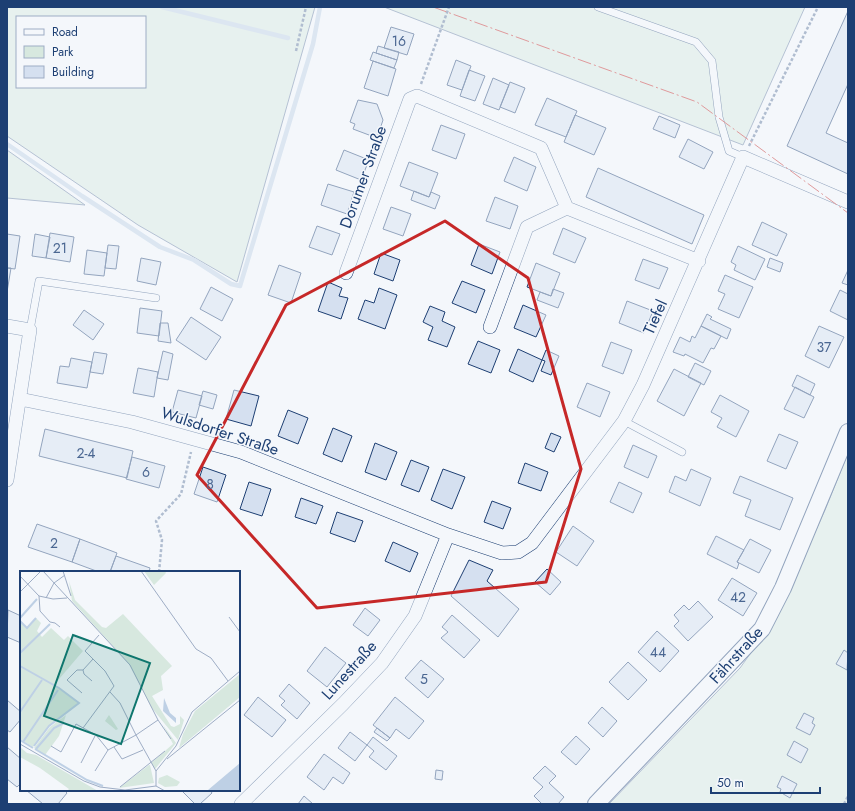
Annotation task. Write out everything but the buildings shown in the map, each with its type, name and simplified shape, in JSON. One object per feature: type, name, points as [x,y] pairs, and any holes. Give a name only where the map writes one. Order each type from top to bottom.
[{"type":"street","points":[[417,96],[541,148],[566,208],[699,261]]},
{"type":"street","name":"Dorumer Straße","points":[[346,273],[410,99],[417,96]]},
{"type":"street","points":[[744,157],[848,202]]},
{"type":"street","name":"Tiefel","points":[[448,535],[502,553],[518,552],[532,543],[624,421],[643,385],[744,157]]},
{"type":"street","points":[[490,327],[527,227],[566,208]]},
{"type":"street","points":[[7,326],[30,330],[7,480]]},
{"type":"street","name":"Wulsdorfer Straße","points":[[20,400],[132,422],[241,452],[448,535]]},
{"type":"street","name":"Fährstraße","points":[[596,804],[762,629],[783,588],[848,432]]},
{"type":"street","name":"Lunestraße","points":[[241,804],[343,704],[382,663],[415,616],[448,535]]},
{"type":"lane","points":[[598,7],[696,42],[712,61],[719,117],[729,151],[744,157]]},
{"type":"lane","points":[[30,330],[39,281],[156,298]]},
{"type":"lane","points":[[624,421],[682,452]]},
{"type":"path","points":[[296,51],[306,7]]},
{"type":"path","points":[[417,96],[449,7]]},
{"type":"path","points":[[744,157],[818,7]]},
{"type":"path","points":[[159,571],[162,540],[156,521],[181,494],[194,439]]},
{"type":"path","points":[[844,804],[848,796]]},
{"type":"highlighted area","points":[[445,221],[528,278],[581,469],[546,582],[317,608],[197,475],[286,305]]},
{"type":"green space","points":[[7,7],[315,7],[237,282],[138,225],[7,136]]},
{"type":"green space","points":[[384,7],[805,7],[743,145]]},
{"type":"green space","points":[[7,150],[85,205],[7,198]]},
{"type":"green space","points":[[848,453],[848,804],[609,804],[740,668],[776,618],[825,510]]},
{"type":"waterway","points":[[162,7],[288,38]]},
{"type":"waterway","points":[[7,144],[82,196],[160,247],[194,260],[231,284],[240,286],[313,44],[320,7]]},
{"type":"power","points":[[433,7],[697,102],[848,213]]}]
